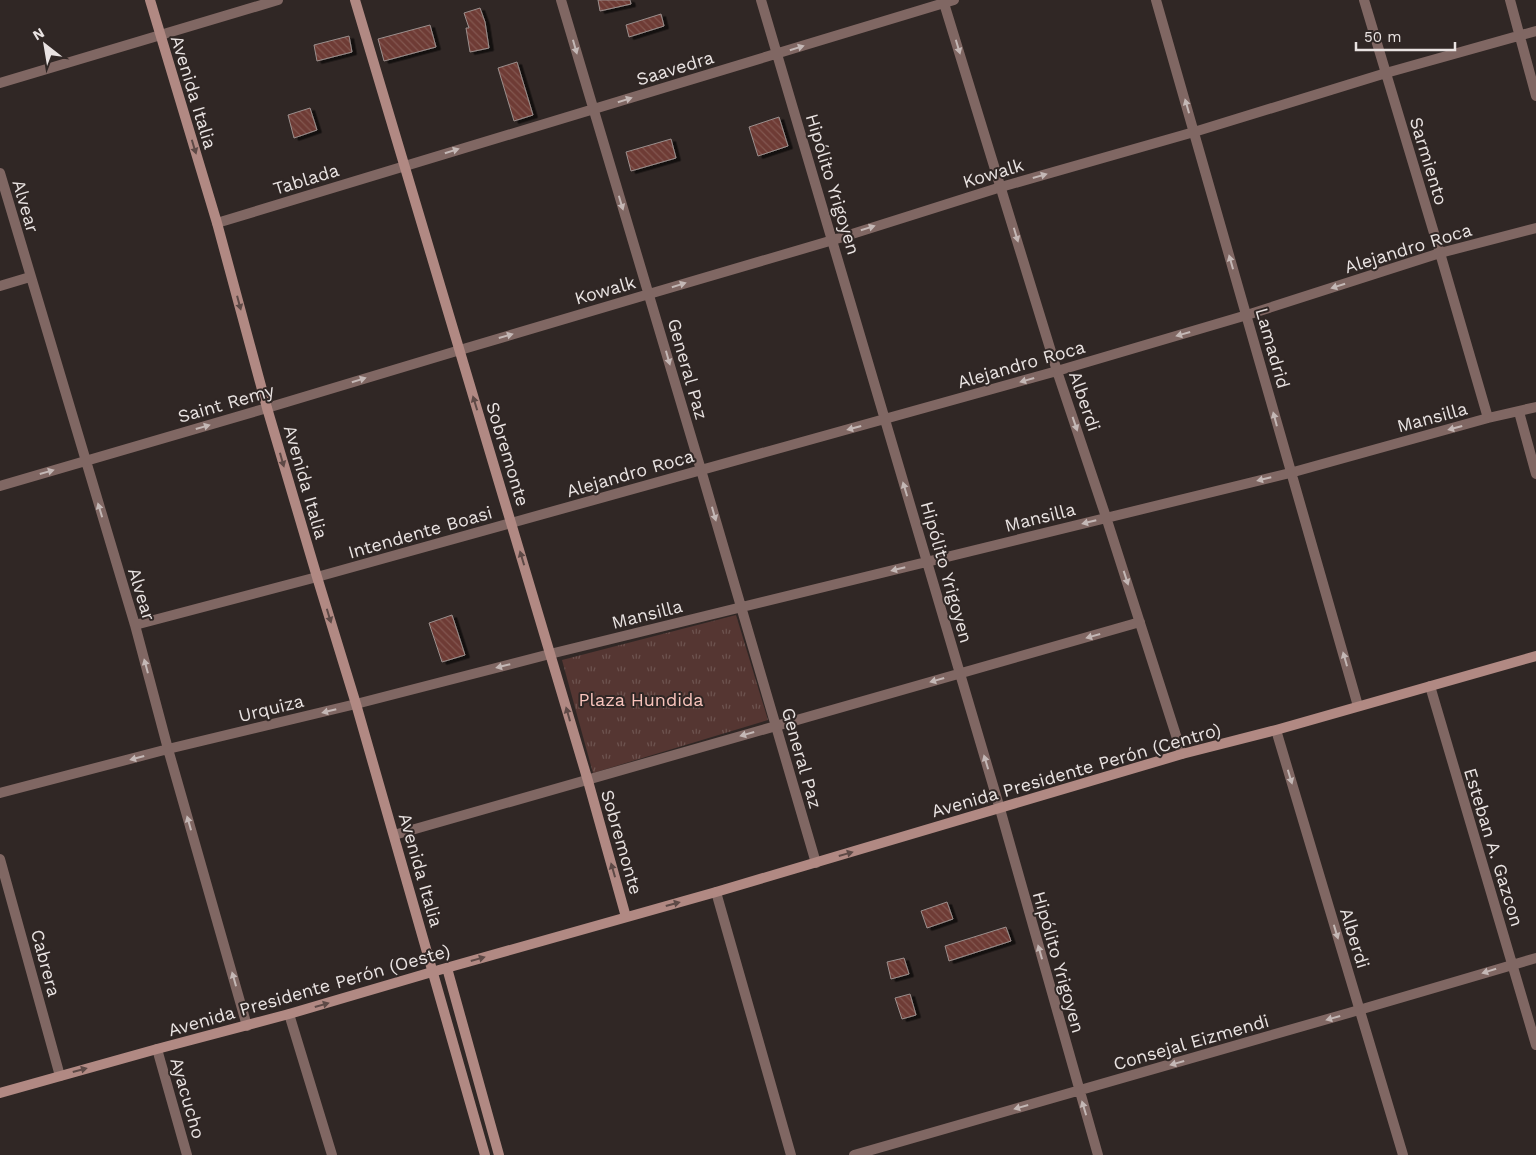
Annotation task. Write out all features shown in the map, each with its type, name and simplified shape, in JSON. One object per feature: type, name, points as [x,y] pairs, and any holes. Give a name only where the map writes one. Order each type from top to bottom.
[{"type":"main road","name":"Avenida Italia","points":[[150,0],[217,223],[267,408],[356,704],[485,1155]]},
{"type":"main road","name":"Sobremonte","points":[[355,0],[588,781],[626,917]]},
{"type":"main road","name":"Avenida Presidente Perón (Centro)","points":[[626,917],[816,863],[1182,754],[1276,730],[1536,656]]},
{"type":"main road","name":"Avenida Presidente Perón (Oeste)","points":[[0,1094],[157,1049],[247,1026],[626,917]]},
{"type":"main road","points":[[447,968],[499,1155]]},
{"type":"street","points":[[0,83],[278,0]]},
{"type":"street","name":"General Paz","points":[[561,0],[816,863]]},
{"type":"street","name":"Hipólito Yrigoyen","points":[[761,0],[1000,809],[1078,1091],[1098,1155]]},
{"type":"street","name":"Lamadrid","points":[[1156,0],[1358,706]]},
{"type":"street","name":"Sarmiento","points":[[1364,0],[1488,418]]},
{"type":"street","points":[[1510,0],[1536,96]]},
{"type":"street","name":"Saavedra","points":[[405,165],[947,1]]},
{"type":"street","name":"Alberdi","points":[[947,1],[1057,371],[1182,754]]},
{"type":"street","name":"Kowalk","points":[[460,350],[833,240],[1001,187],[1194,132],[1386,73],[1536,31]]},
{"type":"street","name":"Tablada","points":[[217,223],[405,165]]},
{"type":"street","name":"Alvear","points":[[0,172],[135,625],[168,750],[247,1026]]},
{"type":"street","name":"Alejandro Roca","points":[[511,523],[1057,371],[1247,315],[1440,253],[1536,228]]},
{"type":"street","points":[[0,286],[30,277]]},
{"type":"street","name":"Saint Remy","points":[[0,486],[460,350]]},
{"type":"street","name":"Mansilla","points":[[550,654],[1290,473],[1488,418],[1536,407]]},
{"type":"street","points":[[1519,412],[1536,474]]},
{"type":"street","name":"Intendente Boasi","points":[[135,625],[317,578],[511,523]]},
{"type":"street","points":[[394,835],[1140,622]]},
{"type":"street","name":"Urquiza","points":[[0,793],[550,654]]},
{"type":"street","name":"Esteban A. Gazcon","points":[[1430,686],[1536,1045]]},
{"type":"street","name":"Alberdi","points":[[1276,730],[1403,1155]]},
{"type":"street","name":"Cabrera","points":[[0,859],[60,1076]]},
{"type":"street","points":[[716,892],[791,1155]]},
{"type":"street","name":"Consejal Eizmendi","points":[[854,1155],[1536,958]]},
{"type":"street","points":[[289,1014],[332,1155]]},
{"type":"street","name":"Ayacucho","points":[[157,1049],[188,1155]]},
{"type":"green space","name":"Plaza Hundida","points":[[736,615],[768,720],[593,773],[562,660]]},
{"type":"building","points":[[598,0],[630,0],[631,4],[600,11]]},
{"type":"building","points":[[480,8],[485,22],[489,48],[470,52],[466,28],[469,28],[464,13]]},
{"type":"building","points":[[661,14],[664,26],[629,37],[626,25]]},
{"type":"building","points":[[430,25],[436,47],[384,61],[378,39]]},
{"type":"building","points":[[349,36],[352,52],[317,61],[314,45]]},
{"type":"building","points":[[517,62],[533,115],[514,121],[498,68]]},
{"type":"building","points":[[310,108],[317,130],[294,138],[288,115]]},
{"type":"building","points":[[779,117],[788,146],[758,156],[749,127]]},
{"type":"building","points":[[671,139],[676,158],[631,171],[626,152]]},
{"type":"building","points":[[452,615],[465,655],[442,662],[429,623]]},
{"type":"building","points":[[947,902],[953,919],[927,928],[921,911]]},
{"type":"building","points":[[1006,927],[1011,941],[949,961],[945,946]]},
{"type":"building","points":[[904,958],[909,974],[891,979],[887,962]]},
{"type":"building","points":[[910,994],[916,1015],[902,1019],[895,998]]}]
